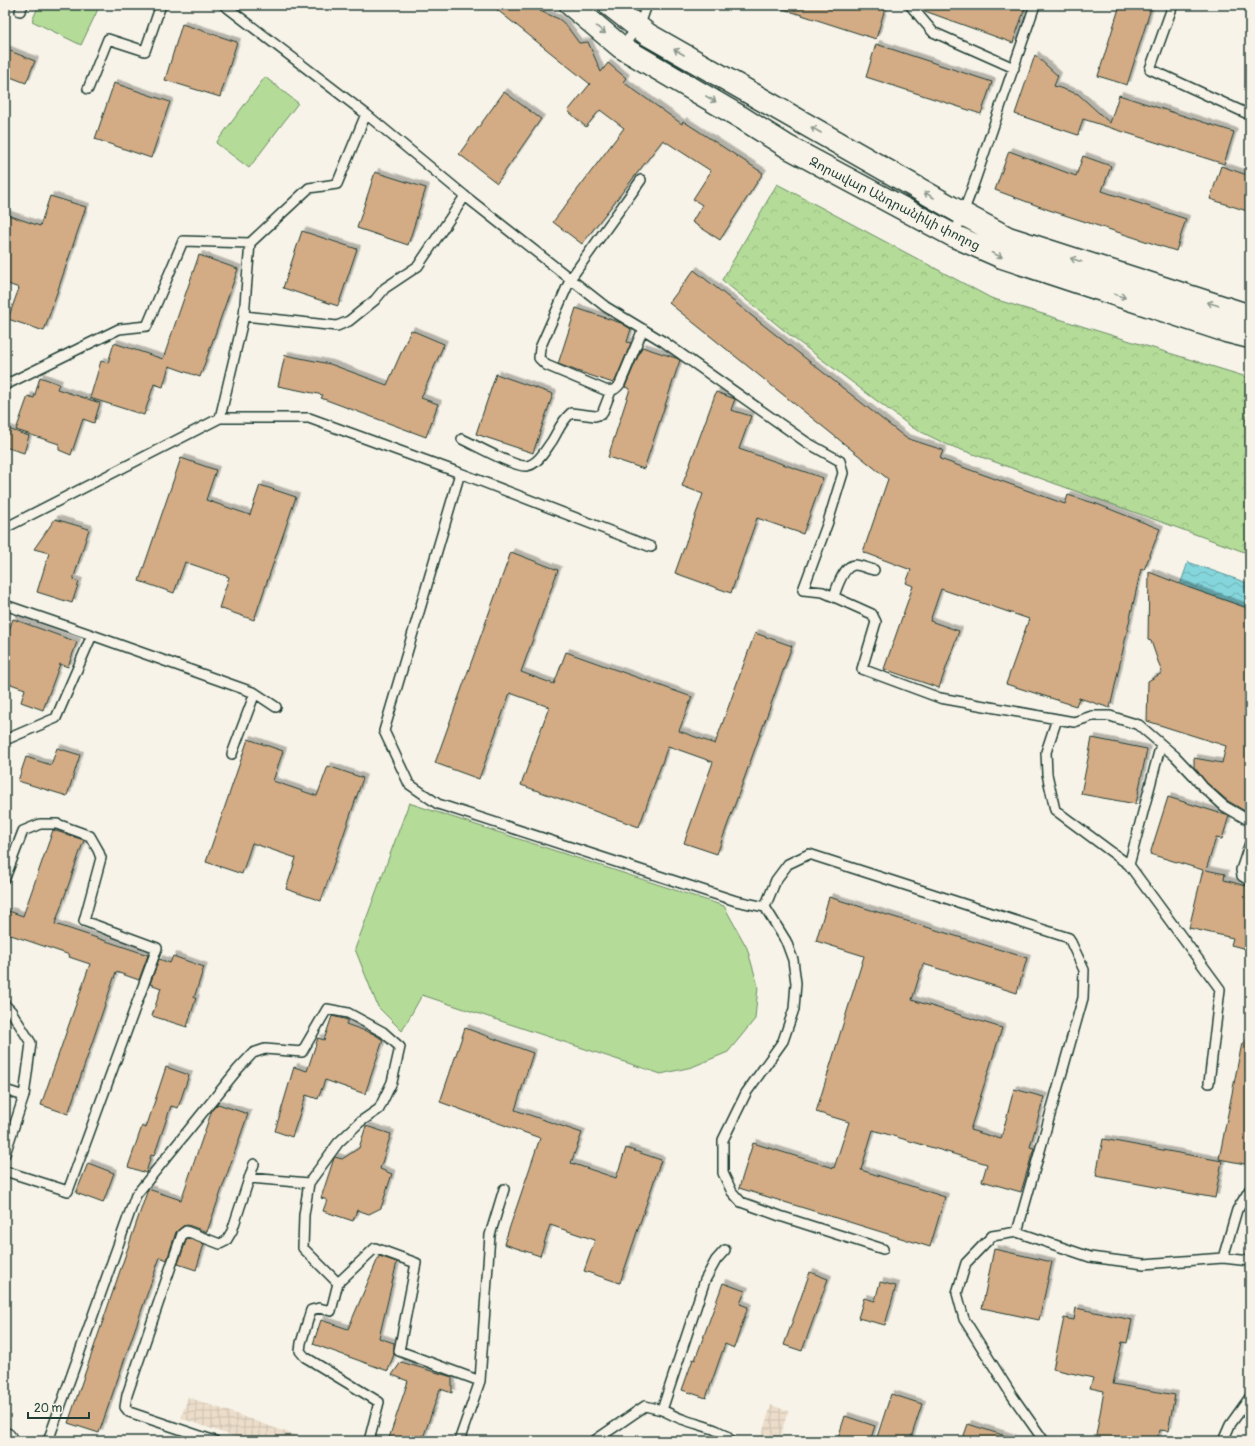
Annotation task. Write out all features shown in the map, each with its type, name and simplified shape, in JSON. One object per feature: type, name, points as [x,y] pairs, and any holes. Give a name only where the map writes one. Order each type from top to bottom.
[{"type":"main road","name":"Զորավար Անդրանիկի փողոց","points":[[571,5],[621,47],[742,118],[788,147],[954,236],[1002,257],[1250,337]]},
{"type":"main road","name":"Զորավար Անդրանիկի փողոց","points":[[610,5],[647,34],[963,214],[1008,238],[1250,316]]},
{"type":"lane","points":[[88,89],[108,40],[145,51],[160,5]]},
{"type":"lane","points":[[224,5],[366,114],[465,196],[606,307],[670,346],[794,434],[840,461],[843,473],[828,522],[803,590],[823,592],[872,614],[876,622],[862,669],[940,698],[1074,722],[1092,716],[1110,716],[1139,725],[1175,756],[1203,787],[1224,806],[1250,821]]},
{"type":"lane","points":[[621,47],[639,27],[647,5]]},
{"type":"lane","points":[[910,5],[933,32],[1014,68]]},
{"type":"lane","points":[[954,236],[963,214],[1035,5]]},
{"type":"lane","points":[[1173,5],[1150,70],[1250,115]]},
{"type":"lane","points":[[220,418],[244,316],[250,243],[309,188],[337,184],[366,114]]},
{"type":"lane","points":[[641,180],[571,278],[540,348],[539,358],[546,365],[605,390],[616,390],[620,384],[643,329]]},
{"type":"lane","points":[[244,316],[337,326],[349,321],[375,300],[385,288],[418,266],[465,196]]},
{"type":"lane","points":[[5,385],[119,329],[147,326],[183,241],[250,243]]},
{"type":"lane","points":[[462,439],[514,464],[527,466],[537,461],[554,438],[563,420],[571,413],[595,416],[602,414],[611,391]]},
{"type":"lane","points":[[5,528],[220,418],[309,418],[460,473],[651,547]]},
{"type":"lane","points":[[460,473],[384,731],[409,784],[438,804],[736,901],[765,907],[786,941],[793,960],[796,983],[794,1009],[783,1041],[746,1093],[723,1140],[723,1173],[732,1192],[741,1202],[883,1249]]},
{"type":"lane","points":[[834,596],[838,583],[847,568],[854,565],[874,570]]},
{"type":"lane","points":[[5,605],[255,693],[276,707]]},
{"type":"lane","points":[[5,740],[56,718],[92,635]]},
{"type":"lane","points":[[232,754],[255,693]]},
{"type":"lane","points":[[1056,719],[1046,752],[1047,774],[1054,810],[1129,865],[1220,989],[1209,1084]]},
{"type":"lane","points":[[1129,865],[1161,744]]},
{"type":"lane","points":[[5,878],[23,831],[40,824],[58,824],[90,836],[101,858],[84,921],[157,948],[68,1191],[5,1171]]},
{"type":"lane","points":[[1250,843],[1241,870],[1242,876],[1250,881]]},
{"type":"lane","points":[[765,907],[776,880],[788,864],[809,854],[1069,938],[1084,970],[1083,998],[1017,1232]]},
{"type":"lane","points":[[5,1005],[11,1011],[32,1043],[24,1096],[5,1154]]},
{"type":"lane","points":[[48,1441],[136,1195],[238,1069],[253,1053],[265,1049],[302,1052],[327,1009],[348,1013],[383,1032],[400,1047],[392,1082],[379,1109],[360,1122],[338,1143],[309,1183],[304,1215],[302,1248],[338,1283]]},
{"type":"lane","points":[[5,1090],[24,1096]]},
{"type":"lane","points":[[215,1441],[129,1412],[125,1407],[127,1395],[182,1234],[186,1231],[220,1244],[226,1241],[232,1231],[254,1164]]},
{"type":"lane","points":[[249,1178],[309,1183]]},
{"type":"lane","points":[[459,1441],[480,1381],[490,1235],[504,1189]]},
{"type":"lane","points":[[1223,1258],[1237,1210],[1250,1189]]},
{"type":"lane","points":[[1044,1441],[1011,1394],[964,1319],[957,1293],[966,1263],[992,1236],[1017,1232],[1090,1257],[1144,1264],[1223,1258],[1250,1261]]},
{"type":"lane","points":[[369,1441],[379,1402],[305,1357],[300,1351],[311,1310],[319,1308],[331,1311],[338,1283],[375,1248],[416,1263],[399,1351],[480,1381]]},
{"type":"lane","points":[[662,1410],[705,1280],[716,1260],[725,1250]]},
{"type":"lane","points":[[1224,1441],[1230,1425],[1250,1397]]},
{"type":"lane","points":[[594,1441],[646,1406],[662,1410],[685,1420],[707,1427],[726,1435],[731,1441]]},
{"type":"shaded area","points":[[188,1397],[311,1441],[246,1441],[181,1418]]},
{"type":"shaded area","points":[[771,1405],[788,1411],[779,1441],[760,1441]]},
{"type":"green space","points":[[39,5],[100,5],[81,45],[32,21]]},
{"type":"green space","points":[[265,77],[298,103],[249,168],[216,143]]},
{"type":"green space","points":[[777,184],[991,298],[1250,378],[1250,554],[948,445],[913,428],[796,340],[722,280]]},
{"type":"green space","points":[[409,803],[724,906],[747,948],[758,986],[755,1019],[728,1052],[692,1067],[661,1074],[422,995],[402,1031],[378,1007],[355,949]]},
{"type":"water","points":[[1188,562],[1250,584],[1250,609],[1180,585]]},
{"type":"building","points":[[491,5],[537,5],[540,11],[559,19],[566,25],[579,43],[588,42],[601,72],[608,63],[626,78],[623,82],[682,124],[683,121],[763,173],[720,240],[692,222],[702,205],[693,199],[711,171],[663,140],[582,244],[553,222],[624,128],[600,110],[586,127],[568,111],[590,84]]},
{"type":"building","points":[[781,5],[886,5],[876,39],[780,8]]},
{"type":"building","points":[[918,5],[1026,5],[1013,43],[922,10]]},
{"type":"building","points":[[1120,5],[1152,5],[1127,85],[1098,76]]},
{"type":"building","points":[[182,24],[237,42],[220,97],[165,80]]},
{"type":"building","points":[[876,44],[992,82],[981,114],[866,77]]},
{"type":"building","points":[[5,49],[35,61],[26,83],[5,75]]},
{"type":"building","points":[[1035,55],[1058,76],[1054,86],[1078,94],[1110,123],[1119,95],[1234,132],[1224,164],[1083,119],[1078,135],[1015,114]]},
{"type":"building","points":[[114,83],[170,102],[151,158],[95,139]]},
{"type":"building","points":[[504,92],[541,119],[497,183],[459,154]]},
{"type":"building","points":[[1009,151],[1076,176],[1083,156],[1111,166],[1102,191],[1186,219],[1176,251],[1049,210],[995,190]]},
{"type":"building","points":[[1221,166],[1250,176],[1250,212],[1210,199]]},
{"type":"building","points":[[375,172],[426,188],[408,245],[357,228]]},
{"type":"building","points":[[50,196],[86,207],[44,331],[8,319],[19,288],[5,283],[5,214],[40,226]]},
{"type":"building","points":[[302,231],[357,249],[338,306],[283,288]]},
{"type":"building","points":[[199,255],[238,269],[200,377],[169,366],[163,387],[154,384],[144,415],[90,398],[101,361],[108,363],[114,343],[163,359]]},
{"type":"building","points":[[694,270],[906,438],[943,450],[940,459],[1065,504],[1068,495],[1097,504],[1160,529],[1144,570],[1141,569],[1110,708],[1079,698],[1076,706],[1006,684],[1029,619],[941,589],[930,621],[959,631],[939,688],[884,669],[913,586],[906,583],[911,570],[863,552],[888,479],[669,303]]},
{"type":"building","points":[[576,308],[621,323],[631,329],[627,342],[631,343],[613,383],[558,364]]},
{"type":"building","points":[[411,330],[444,344],[421,398],[438,404],[426,437],[321,398],[323,395],[278,386],[285,355],[330,364],[387,385]]},
{"type":"building","points":[[642,347],[680,360],[644,469],[608,457],[630,389],[625,387]]},
{"type":"building","points":[[496,374],[553,394],[533,453],[476,434]]},
{"type":"building","points":[[40,377],[59,384],[57,389],[100,403],[94,423],[83,419],[71,455],[59,450],[59,444],[16,430],[28,396],[34,398]]},
{"type":"building","points":[[716,392],[735,399],[731,410],[751,416],[739,449],[823,478],[803,534],[757,518],[731,593],[675,573],[703,494],[682,486]]},
{"type":"building","points":[[5,428],[29,436],[24,453],[5,447]]},
{"type":"building","points":[[181,458],[216,470],[206,500],[250,515],[260,485],[296,497],[254,620],[219,608],[229,577],[185,562],[174,593],[139,581]]},
{"type":"building","points":[[55,519],[89,529],[73,580],[79,582],[72,603],[37,592],[49,553],[34,549]]},
{"type":"building","points":[[511,552],[558,570],[521,672],[554,684],[566,652],[692,697],[679,731],[715,744],[755,633],[792,646],[717,854],[684,843],[713,762],[668,746],[639,827],[521,785],[549,707],[510,693],[479,779],[435,763]]},
{"type":"building","points":[[1149,572],[1250,609],[1250,814],[1228,801],[1207,783],[1194,767],[1194,758],[1222,763],[1226,746],[1147,721],[1148,681],[1162,673],[1151,641],[1148,640]]},
{"type":"building","points":[[13,619],[77,642],[68,667],[60,664],[43,710],[21,702],[25,689],[5,682],[5,641]]},
{"type":"building","points":[[1092,738],[1147,749],[1136,804],[1081,794]]},
{"type":"building","points":[[248,739],[283,751],[273,781],[317,796],[328,766],[363,778],[321,901],[286,889],[296,858],[252,843],[242,874],[206,862]]},
{"type":"building","points":[[57,748],[80,755],[67,796],[18,781],[26,757],[51,765]]},
{"type":"building","points":[[1168,797],[1229,816],[1222,839],[1216,838],[1206,870],[1225,874],[1224,880],[1250,887],[1250,950],[1231,945],[1233,938],[1189,928],[1203,870],[1150,854]]},
{"type":"building","points":[[53,830],[84,840],[55,924],[148,955],[139,980],[116,972],[68,1114],[41,1105],[90,964],[69,957],[70,955],[5,933],[5,922],[9,911],[23,916]]},
{"type":"building","points":[[829,897],[1027,958],[1017,993],[923,964],[912,1000],[1002,1028],[970,1130],[1001,1139],[1014,1089],[1044,1097],[1030,1147],[1034,1148],[1021,1192],[982,1181],[987,1164],[873,1130],[861,1170],[945,1197],[930,1247],[739,1188],[753,1143],[834,1168],[849,1122],[816,1112],[864,956],[816,941]]},
{"type":"building","points":[[173,956],[204,967],[187,1027],[152,1016],[161,988],[150,984],[159,959],[170,963]]},
{"type":"building","points":[[332,1016],[348,1020],[346,1024],[374,1034],[383,1040],[365,1094],[325,1080],[318,1099],[306,1095],[292,1137],[275,1131],[294,1067],[307,1071],[318,1038],[324,1040]]},
{"type":"building","points":[[465,1028],[533,1053],[515,1110],[582,1133],[571,1163],[616,1178],[626,1148],[661,1160],[620,1283],[584,1271],[595,1240],[550,1225],[540,1256],[504,1244],[540,1138],[440,1102]]},
{"type":"building","points":[[1242,1043],[1250,1044],[1250,1165],[1219,1159]]},
{"type":"building","points":[[166,1067],[189,1075],[178,1108],[171,1106],[154,1156],[151,1155],[146,1173],[128,1167],[142,1126],[146,1128]]},
{"type":"building","points":[[218,1104],[248,1114],[207,1232],[188,1225],[183,1226],[176,1232],[167,1260],[160,1257],[99,1433],[68,1423],[148,1189],[181,1200],[212,1110]]},
{"type":"building","points":[[366,1126],[391,1134],[380,1169],[392,1174],[381,1208],[369,1214],[357,1210],[353,1221],[323,1211],[327,1200],[321,1198],[334,1158],[342,1159],[359,1148]]},
{"type":"building","points":[[1103,1139],[1222,1161],[1215,1198],[1096,1176]]},
{"type":"building","points":[[88,1163],[114,1173],[103,1203],[76,1193]]},
{"type":"building","points":[[187,1238],[204,1244],[196,1270],[178,1264]]},
{"type":"building","points":[[994,1249],[1052,1262],[1039,1320],[982,1308]]},
{"type":"building","points":[[379,1256],[397,1262],[379,1338],[394,1343],[394,1354],[388,1371],[313,1344],[321,1320],[348,1329]]},
{"type":"building","points":[[810,1272],[828,1279],[802,1351],[784,1345]]},
{"type":"building","points":[[880,1282],[896,1286],[885,1325],[858,1318],[864,1298],[875,1301]]},
{"type":"building","points":[[723,1283],[745,1291],[740,1304],[748,1307],[734,1348],[725,1344],[706,1398],[682,1390],[693,1359],[695,1360]]},
{"type":"building","points":[[1076,1308],[1132,1320],[1127,1343],[1122,1342],[1113,1384],[1175,1395],[1168,1431],[1159,1430],[1157,1441],[1095,1441],[1104,1391],[1090,1388],[1093,1378],[1053,1369],[1064,1318],[1074,1320]]},
{"type":"building","points":[[401,1362],[452,1377],[452,1393],[440,1389],[422,1441],[388,1441],[408,1381],[392,1375]]},
{"type":"building","points":[[891,1394],[922,1404],[910,1441],[889,1441],[877,1437]]},
{"type":"building","points":[[845,1416],[875,1426],[870,1441],[837,1441]]},
{"type":"building","points":[[968,1424],[1012,1438],[1011,1441],[962,1441]]}]
